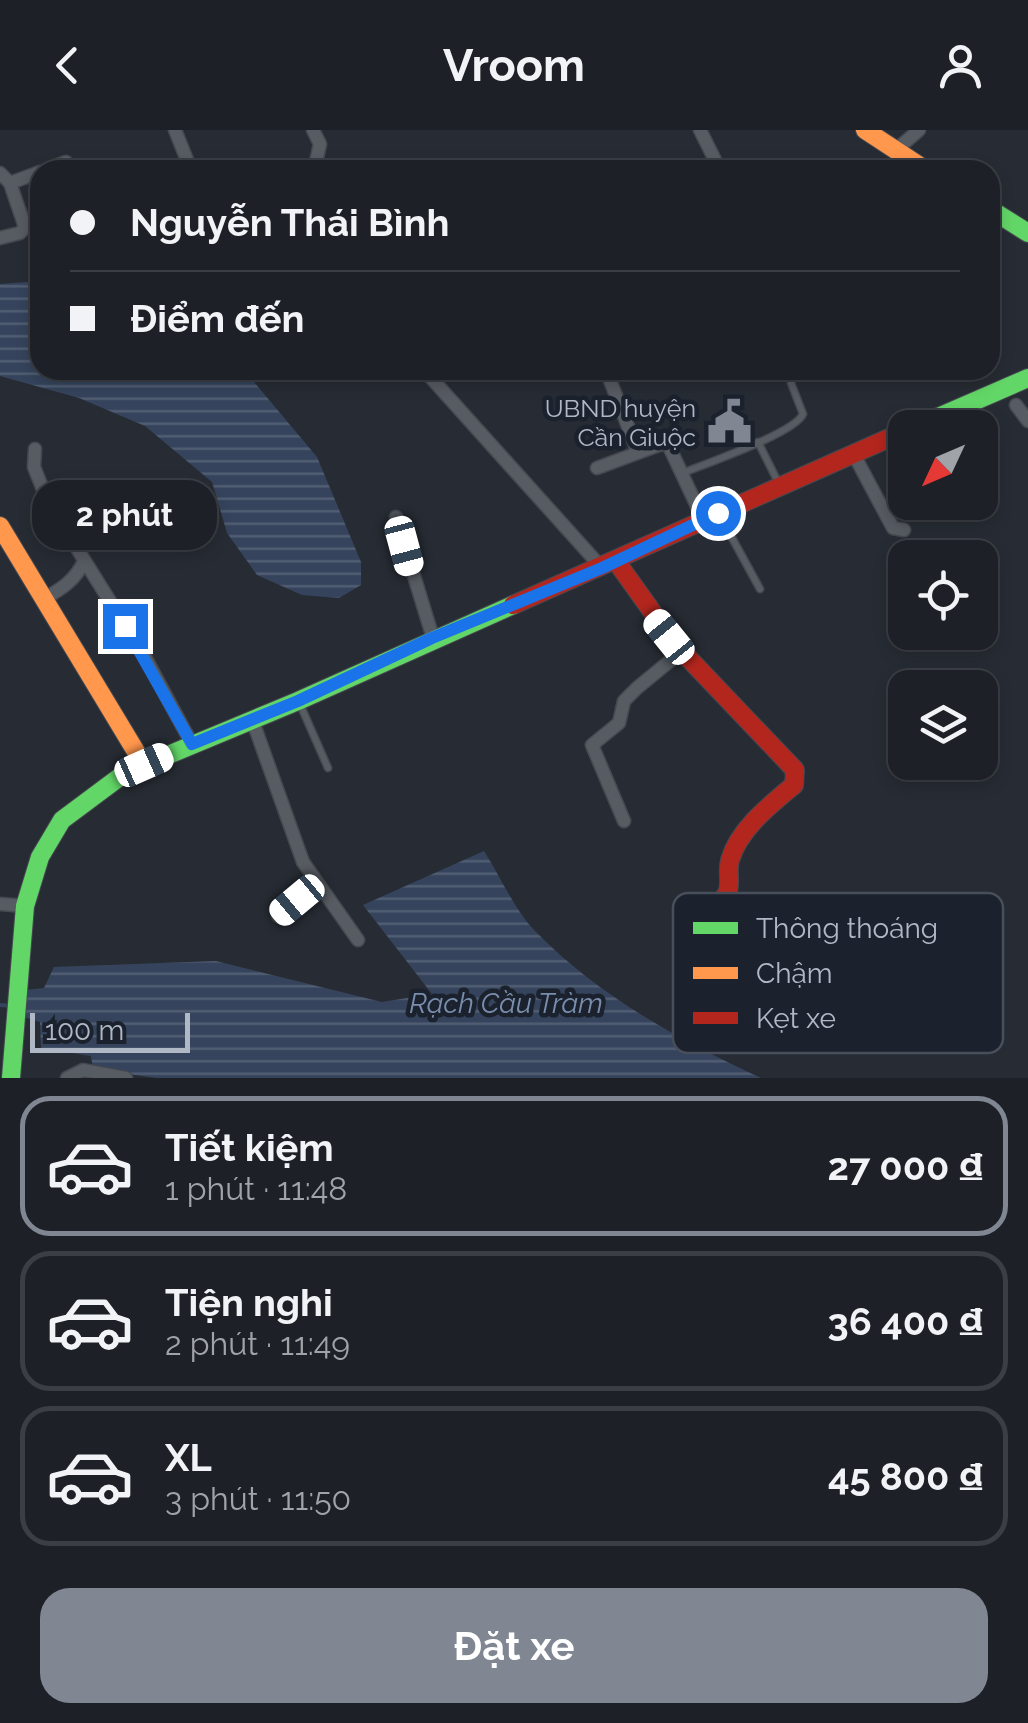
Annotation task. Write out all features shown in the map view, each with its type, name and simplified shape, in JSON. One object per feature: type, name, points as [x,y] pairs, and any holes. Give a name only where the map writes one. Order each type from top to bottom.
[{"type":"street","points":[[175,130],[187,160]]},
{"type":"street","points":[[313,130],[320,144],[316,160]]},
{"type":"street","points":[[700,130],[715,160]]},
{"type":"street","points":[[865,130],[911,160]]},
{"type":"street","points":[[896,150],[920,130]]},
{"type":"street","points":[[0,238],[24,230],[4,181],[30,174]]},
{"type":"street","points":[[1000,215],[1028,232]]},
{"type":"street","points":[[974,410],[1012,399],[1028,378]]},
{"type":"street","points":[[433,380],[796,770],[794,785],[767,807],[740,841],[728,868],[727,893]]},
{"type":"street","points":[[610,380],[638,452]]},
{"type":"street","points":[[1012,399],[1028,420]]},
{"type":"street","points":[[11,1078],[25,906],[40,858],[62,820],[125,773],[609,565],[888,438]]},
{"type":"street","points":[[598,468],[666,442],[711,516]]},
{"type":"street","points":[[35,449],[38,482],[146,659],[192,744]]},
{"type":"street","points":[[853,453],[893,528],[904,530]]},
{"type":"street","points":[[396,516],[432,638]]},
{"type":"street","points":[[0,526],[144,765]]},
{"type":"street","points":[[44,599],[70,582],[84,561]]},
{"type":"street","points":[[624,822],[593,743],[619,722],[624,701],[682,651]]},
{"type":"street","points":[[252,719],[295,844],[317,884],[358,940]]},
{"type":"street","points":[[278,916],[317,884]]},
{"type":"street","points":[[0,904],[25,906]]},
{"type":"street","points":[[67,1078],[74,1072],[88,1070],[126,1078]]},
{"type":"lane","points":[[682,474],[781,434],[802,418],[791,384]]},
{"type":"lane","points":[[758,442],[779,486]]},
{"type":"lane","points":[[711,516],[760,588]]},
{"type":"lane","points":[[298,701],[328,768]]},
{"type":"water","points":[[30,282],[30,380],[252,380],[317,457],[361,562],[361,585],[339,598],[302,595],[257,575],[227,533],[212,482],[145,426],[79,398],[0,376],[0,284]]},
{"type":"water","name":"Rạch Cầu Tràm","points":[[484,851],[534,930],[585,975],[673,1034],[673,1053],[710,1053],[761,1078],[156,1078],[93,1069],[91,1056],[41,1048],[40,1022],[24,1017],[26,990],[44,988],[54,967],[216,961],[382,1002],[432,994],[363,905]]},
{"type":"waterway","name":"Rạch Cầu Tràm","points":[[0,1005],[13,1006]]},
{"type":"traffic: fast","points":[[1000,215],[1028,233]]},
{"type":"traffic: fast","points":[[954,410],[1028,378]]},
{"type":"traffic: fast","points":[[11,1078],[25,906],[40,857],[62,820],[125,773],[513,605]]},
{"type":"traffic: slow","points":[[865,130],[911,160]]},
{"type":"traffic: slow","points":[[0,526],[144,765]]},
{"type":"traffic: jam","points":[[513,605],[888,439]]},
{"type":"traffic: jam","points":[[616,561],[676,645],[795,770],[794,785],[756,818],[740,838],[730,860],[727,893]]},
{"type":"place","name":"UBND huyện Cần Giuộc","points":[[729,422]]},
{"type":"route","points":[[125,626],[192,744],[602,568],[718,513]]}]
